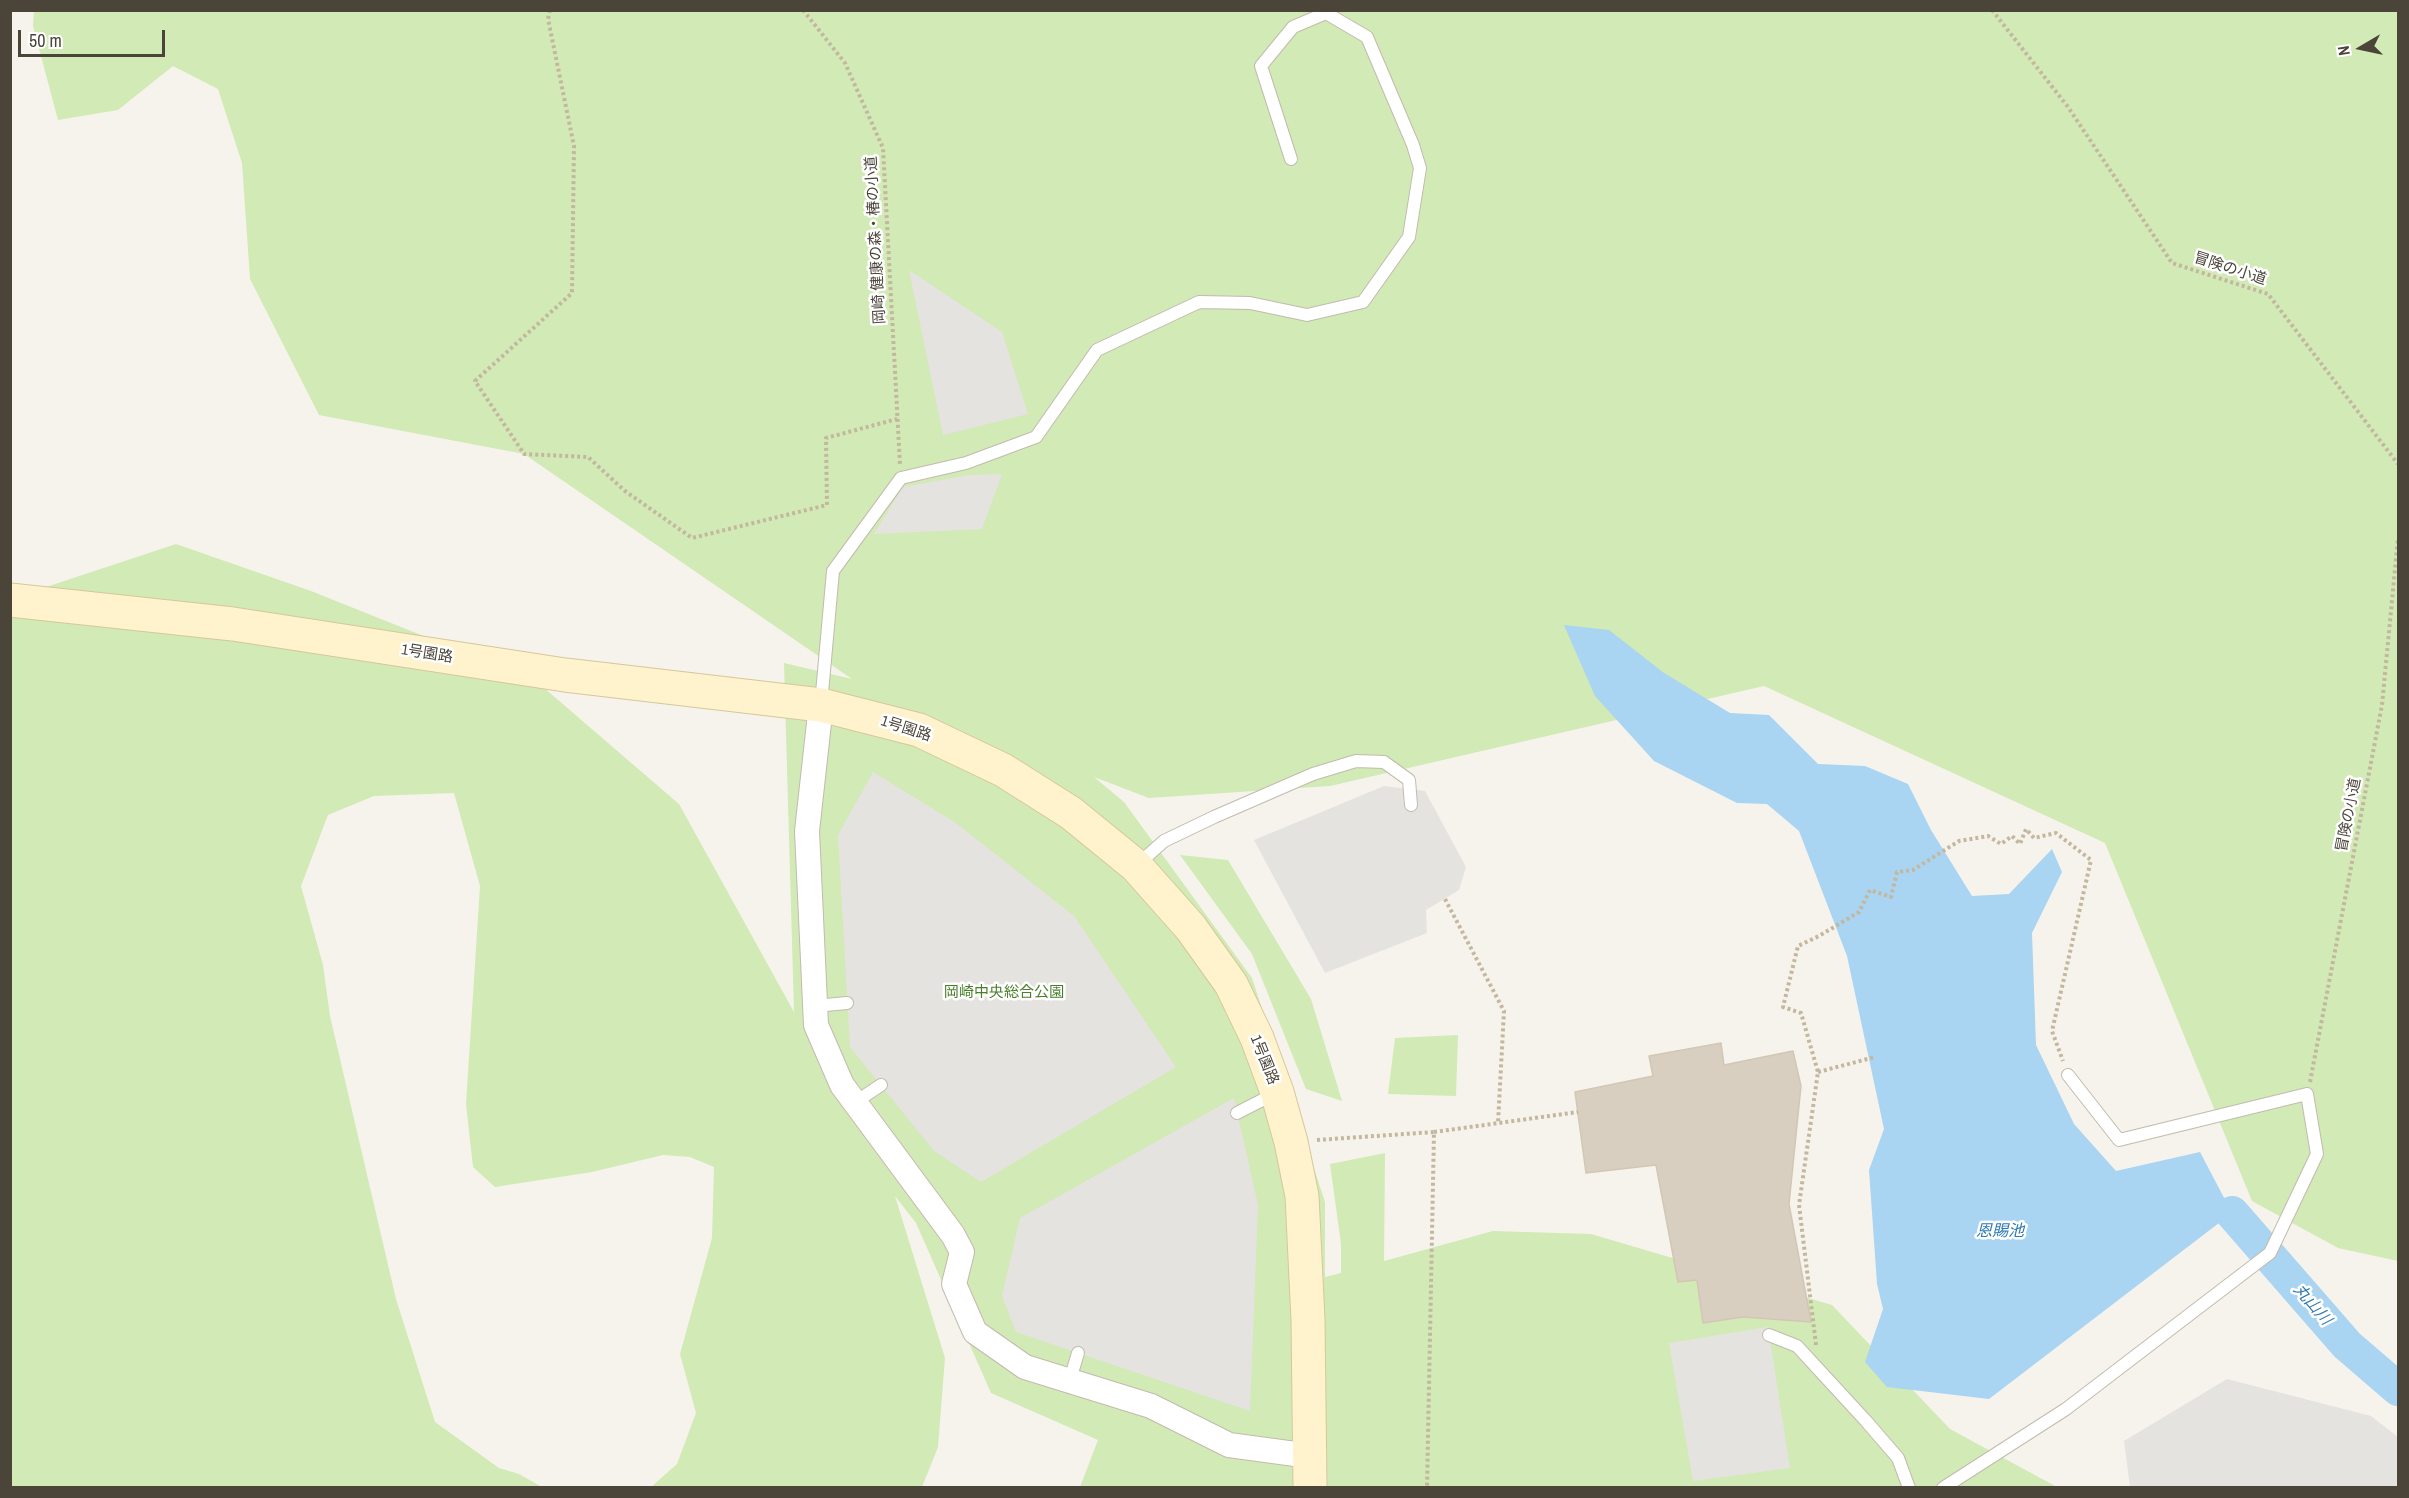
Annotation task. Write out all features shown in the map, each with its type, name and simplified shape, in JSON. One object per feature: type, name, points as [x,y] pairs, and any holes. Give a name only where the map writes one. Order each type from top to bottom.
[{"type":"street","name":"1号園路","points":[[10,600],[233,624],[566,675],[821,705],[919,730],[1003,770],[1071,813],[1136,866],[1191,928],[1231,984],[1257,1038],[1277,1092],[1291,1142],[1302,1196],[1310,1472]]},
{"type":"street","points":[[821,705],[807,831],[816,1025],[842,1085],[953,1235],[962,1252],[954,1284],[975,1332],[1025,1367],[1069,1383],[1151,1406],[1229,1445],[1310,1472]]},
{"type":"lane","points":[[821,705],[833,571],[901,478],[966,463],[1036,437],[1096,350],[1199,302],[1250,303],[1307,315],[1363,302],[1409,237],[1420,168],[1413,145],[1368,36],[1326,14],[1293,27],[1261,66],[1291,159]]},
{"type":"lane","points":[[1136,866],[1164,841],[1214,817],[1313,774],[1356,761],[1384,762],[1409,780],[1411,805]]},
{"type":"lane","points":[[815,1006],[847,1003]]},
{"type":"lane","points":[[1944,1488],[2066,1409],[2270,1253],[2317,1154],[2307,1094],[2119,1140],[2068,1076]]},
{"type":"lane","points":[[854,1103],[881,1085]]},
{"type":"lane","points":[[1238,1113],[1277,1092]]},
{"type":"lane","points":[[1769,1335],[1797,1346],[1820,1371],[1898,1458],[1909,1488]]},
{"type":"lane","points":[[1069,1383],[1078,1353]]},
{"type":"path","points":[[550,10],[548,19],[574,146],[572,293],[475,381],[524,454],[588,457],[625,491],[692,538],[827,505],[826,438],[897,420]]},
{"type":"path","name":"岡崎 健康の森・椿の小道","points":[[803,10],[845,63],[883,147],[901,478]]},
{"type":"path","name":"冒険の小道","points":[[1992,10],[2068,107],[2172,263],[2268,294],[2398,464]]},
{"type":"path","name":"冒険の小道","points":[[2307,1094],[2382,705],[2398,538]]},
{"type":"path","points":[[1820,1371],[1799,1205],[1818,1072],[1801,1013],[1784,1007],[1798,946],[1859,912],[1870,890],[1891,897],[1897,872],[1913,870],[1959,841],[1988,836],[2001,844],[2012,836],[2020,844],[2026,829],[2034,838],[2056,833],[2091,860],[2052,1031],[2068,1076]]},
{"type":"path","points":[[1445,899],[1504,1011],[1498,1123]]},
{"type":"path","points":[[1818,1072],[1875,1058]]},
{"type":"path","points":[[1291,1142],[1434,1132],[1578,1112]]},
{"type":"path","points":[[1427,1488],[1434,1132]]},
{"type":"green space","name":"岡崎中央総合公園","points":[[34,11],[2398,11],[2398,1261],[2338,1248],[2252,1201],[2105,843],[1764,686],[1330,786],[1149,798],[1094,777],[1124,802],[1252,978],[1325,1202],[1325,1277],[1341,1273],[1341,1244],[1330,1164],[1385,1153],[1384,1261],[1493,1231],[1591,1234],[1832,1305],[1950,1429],[2057,1487],[1080,1487],[1098,1440],[991,1393],[916,1223],[895,1196],[945,1358],[938,1447],[922,1487],[651,1487],[677,1464],[696,1413],[680,1354],[712,1238],[714,1167],[690,1157],[663,1155],[592,1172],[495,1187],[473,1167],[466,1104],[480,886],[454,793],[374,796],[328,815],[301,886],[323,965],[330,1016],[396,1299],[435,1422],[499,1468],[519,1474],[542,1487],[11,1488],[10,601],[13,598],[176,544],[311,591],[536,681],[679,804],[794,1012],[784,663],[852,679],[524,454],[319,415],[250,279],[242,163],[218,89],[173,66],[118,110],[58,120],[33,26]]},
{"type":"green space","points":[[1180,855],[1228,860],[1311,999],[1342,1101],[1306,1089],[1252,954]]},
{"type":"green space","points":[[1458,1035],[1456,1096],[1388,1094],[1395,1038]]},
{"type":"shaded area","points":[[909,270],[1002,332],[1028,414],[943,435]]},
{"type":"shaded area","points":[[1002,474],[982,529],[874,534],[903,487],[969,475]]},
{"type":"shaded area","points":[[873,772],[956,823],[1074,916],[1176,1067],[981,1182],[934,1151],[850,1047],[838,835]]},
{"type":"shaded area","points":[[1384,786],[1425,791],[1466,867],[1459,890],[1426,910],[1427,933],[1325,973],[1254,840]]},
{"type":"shaded area","points":[[1234,1098],[1258,1205],[1250,1411],[1016,1332],[1002,1296],[1020,1218]]},
{"type":"shaded area","points":[[1768,1327],[1790,1468],[1693,1481],[1669,1343]]},
{"type":"shaded area","points":[[2227,1379],[2371,1416],[2398,1437],[2398,1487],[2130,1487],[2124,1441]]},
{"type":"water","name":"恩賜池","points":[[1564,625],[1609,630],[1664,673],[1730,713],[1769,715],[1818,764],[1865,766],[1908,784],[1931,830],[1972,896],[2009,894],[2052,849],[2062,872],[2032,933],[2036,1045],[2074,1124],[2116,1171],[2200,1152],[2232,1213],[1989,1399],[1887,1387],[1865,1362],[1883,1309],[1877,1284],[1869,1170],[1884,1129],[1847,956],[1799,831],[1767,804],[1737,803],[1654,761],[1595,696]]},
{"type":"building","points":[[1721,1043],[1724,1065],[1793,1051],[1801,1086],[1789,1204],[1811,1322],[1743,1317],[1703,1323],[1697,1280],[1678,1282],[1656,1165],[1586,1173],[1575,1092],[1653,1076],[1649,1056]]},
{"type":"waterway","name":"丸山川","points":[[2232,1213],[2347,1345],[2398,1389]]}]
